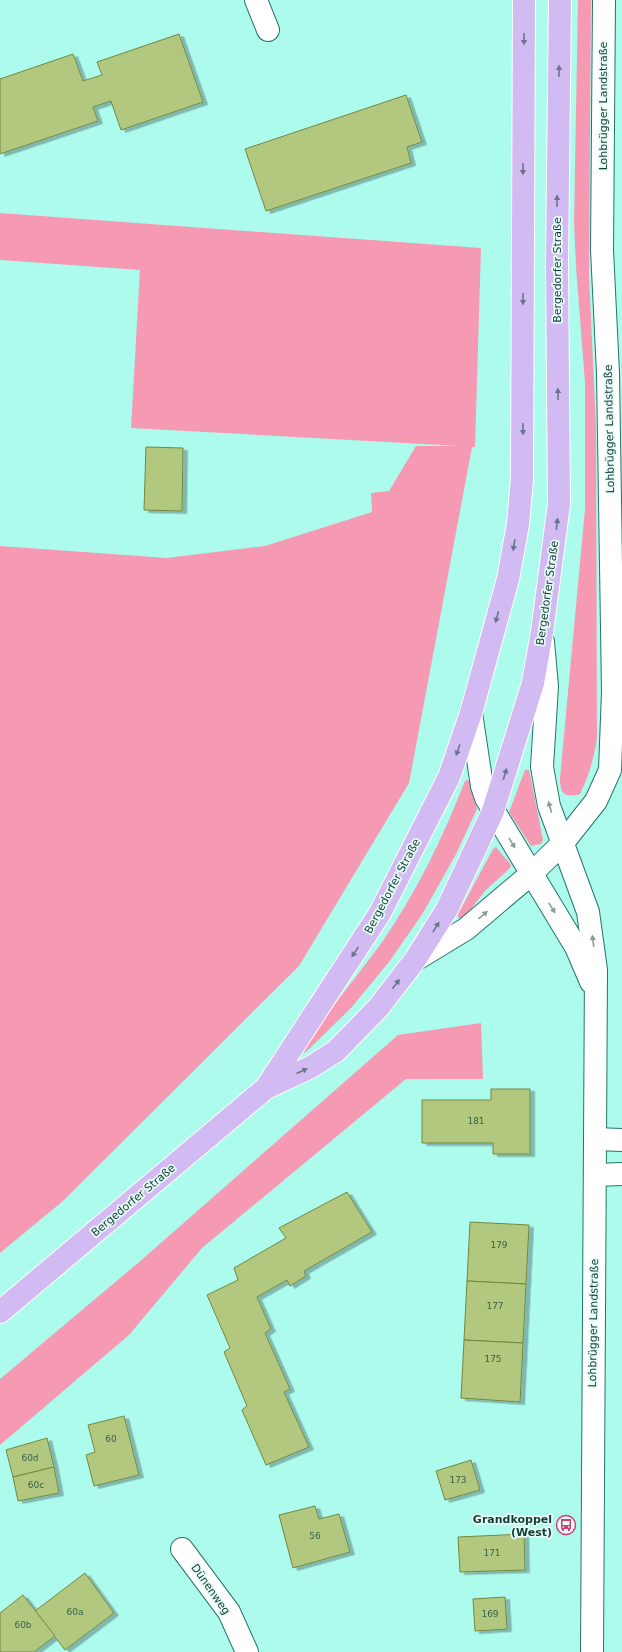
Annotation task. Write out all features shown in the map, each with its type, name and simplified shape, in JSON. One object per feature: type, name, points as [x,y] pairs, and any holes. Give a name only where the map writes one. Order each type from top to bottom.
[{"type":"main road","name":"Bergedorfer Straße","points":[[266,1088],[380,913],[449,777],[471,713],[508,579],[518,524],[522,479],[524,0]]},
{"type":"main road","name":"Bergedorfer Straße","points":[[0,1312],[266,1088],[311,1067],[336,1051],[378,1008],[415,960],[447,909],[493,811],[533,683],[542,632],[559,504],[557,264],[560,0]]},
{"type":"street","points":[[256,0],[268,30]]},
{"type":"street","name":"Lohbrügger Landstraße","points":[[415,960],[466,929],[531,874],[562,844],[596,801],[610,770],[617,691],[608,373],[602,250],[604,0]]},
{"type":"street","name":"Lohbrügger Landstraße","points":[[542,632],[547,686],[542,768],[550,806],[562,844],[588,912],[594,950],[596,994],[592,1652]]},
{"type":"street","name":"Lohbrügger Landstraße","points":[[471,713],[482,786],[493,811],[576,946],[596,994]]},
{"type":"street","points":[[595,1139],[622,1140]]},
{"type":"street","points":[[595,1175],[622,1174]]},
{"type":"street","name":"Dünenweg","points":[[182,1548],[229,1612],[247,1652]]},
{"type":"shaded area","points":[[578,0],[591,0],[589,276],[596,427],[597,738],[591,767],[580,794],[571,796],[562,792],[560,778],[585,509],[585,383],[574,222]]},
{"type":"shaded area","points":[[0,213],[481,248],[475,447],[472,447],[409,783],[299,966],[63,1201],[0,1253],[0,546],[167,558],[265,546],[372,512],[371,493],[389,491],[416,446],[460,446],[131,428],[140,270],[0,260]]},
{"type":"shaded area","points":[[525,770],[529,770],[543,840],[541,844],[531,846],[509,812]]},
{"type":"shaded area","points":[[465,781],[470,781],[477,809],[456,854],[423,913],[389,962],[351,1008],[306,1052],[302,1053],[329,1011],[393,926],[438,845]]},
{"type":"shaded area","points":[[496,847],[511,865],[510,868],[485,891],[461,920],[457,916],[493,849]]},
{"type":"shaded area","points":[[481,1023],[483,1079],[406,1079],[202,1248],[129,1335],[0,1445],[0,1379],[138,1263],[398,1035]]},
{"type":"building","points":[[179,34],[203,102],[121,130],[111,101],[93,107],[98,121],[0,154],[0,79],[73,54],[83,81],[102,75],[97,62]]},
{"type":"building","points":[[406,95],[422,142],[407,147],[411,163],[266,211],[245,149]]},
{"type":"building","points":[[146,447],[183,448],[182,511],[144,510]]},
{"type":"building","points":[[491,1089],[530,1089],[530,1154],[493,1154],[493,1143],[422,1143],[422,1100],[491,1100]]},
{"type":"building","points":[[347,1192],[372,1232],[304,1271],[306,1276],[290,1286],[287,1280],[257,1297],[271,1329],[265,1333],[290,1389],[284,1392],[309,1447],[266,1465],[242,1410],[247,1406],[224,1352],[230,1348],[207,1295],[238,1280],[234,1268],[286,1238],[279,1228]]},
{"type":"building","points":[[470,1222],[529,1225],[526,1284],[467,1281]]},
{"type":"building","points":[[467,1281],[526,1284],[523,1343],[464,1340]]},
{"type":"building","points":[[464,1340],[523,1343],[520,1402],[461,1398]]},
{"type":"building","points":[[124,1416],[139,1475],[94,1486],[86,1455],[95,1452],[88,1425]]},
{"type":"building","points":[[47,1438],[54,1467],[13,1477],[6,1450]]},
{"type":"building","points":[[471,1460],[480,1490],[445,1500],[436,1471]]},
{"type":"building","points":[[54,1467],[59,1493],[18,1501],[13,1477]]},
{"type":"building","points":[[315,1506],[319,1519],[339,1514],[350,1552],[293,1568],[279,1515]]},
{"type":"building","points":[[524,1534],[525,1570],[460,1572],[458,1537]]},
{"type":"building","points":[[85,1573],[114,1613],[65,1650],[35,1611]]},
{"type":"building","points":[[23,1595],[55,1636],[34,1652],[0,1652],[0,1613]]},
{"type":"building","points":[[505,1597],[507,1629],[475,1631],[473,1599]]},
{"type":"place","name":"Grandkoppel (West)","points":[[566,1525]]}]
